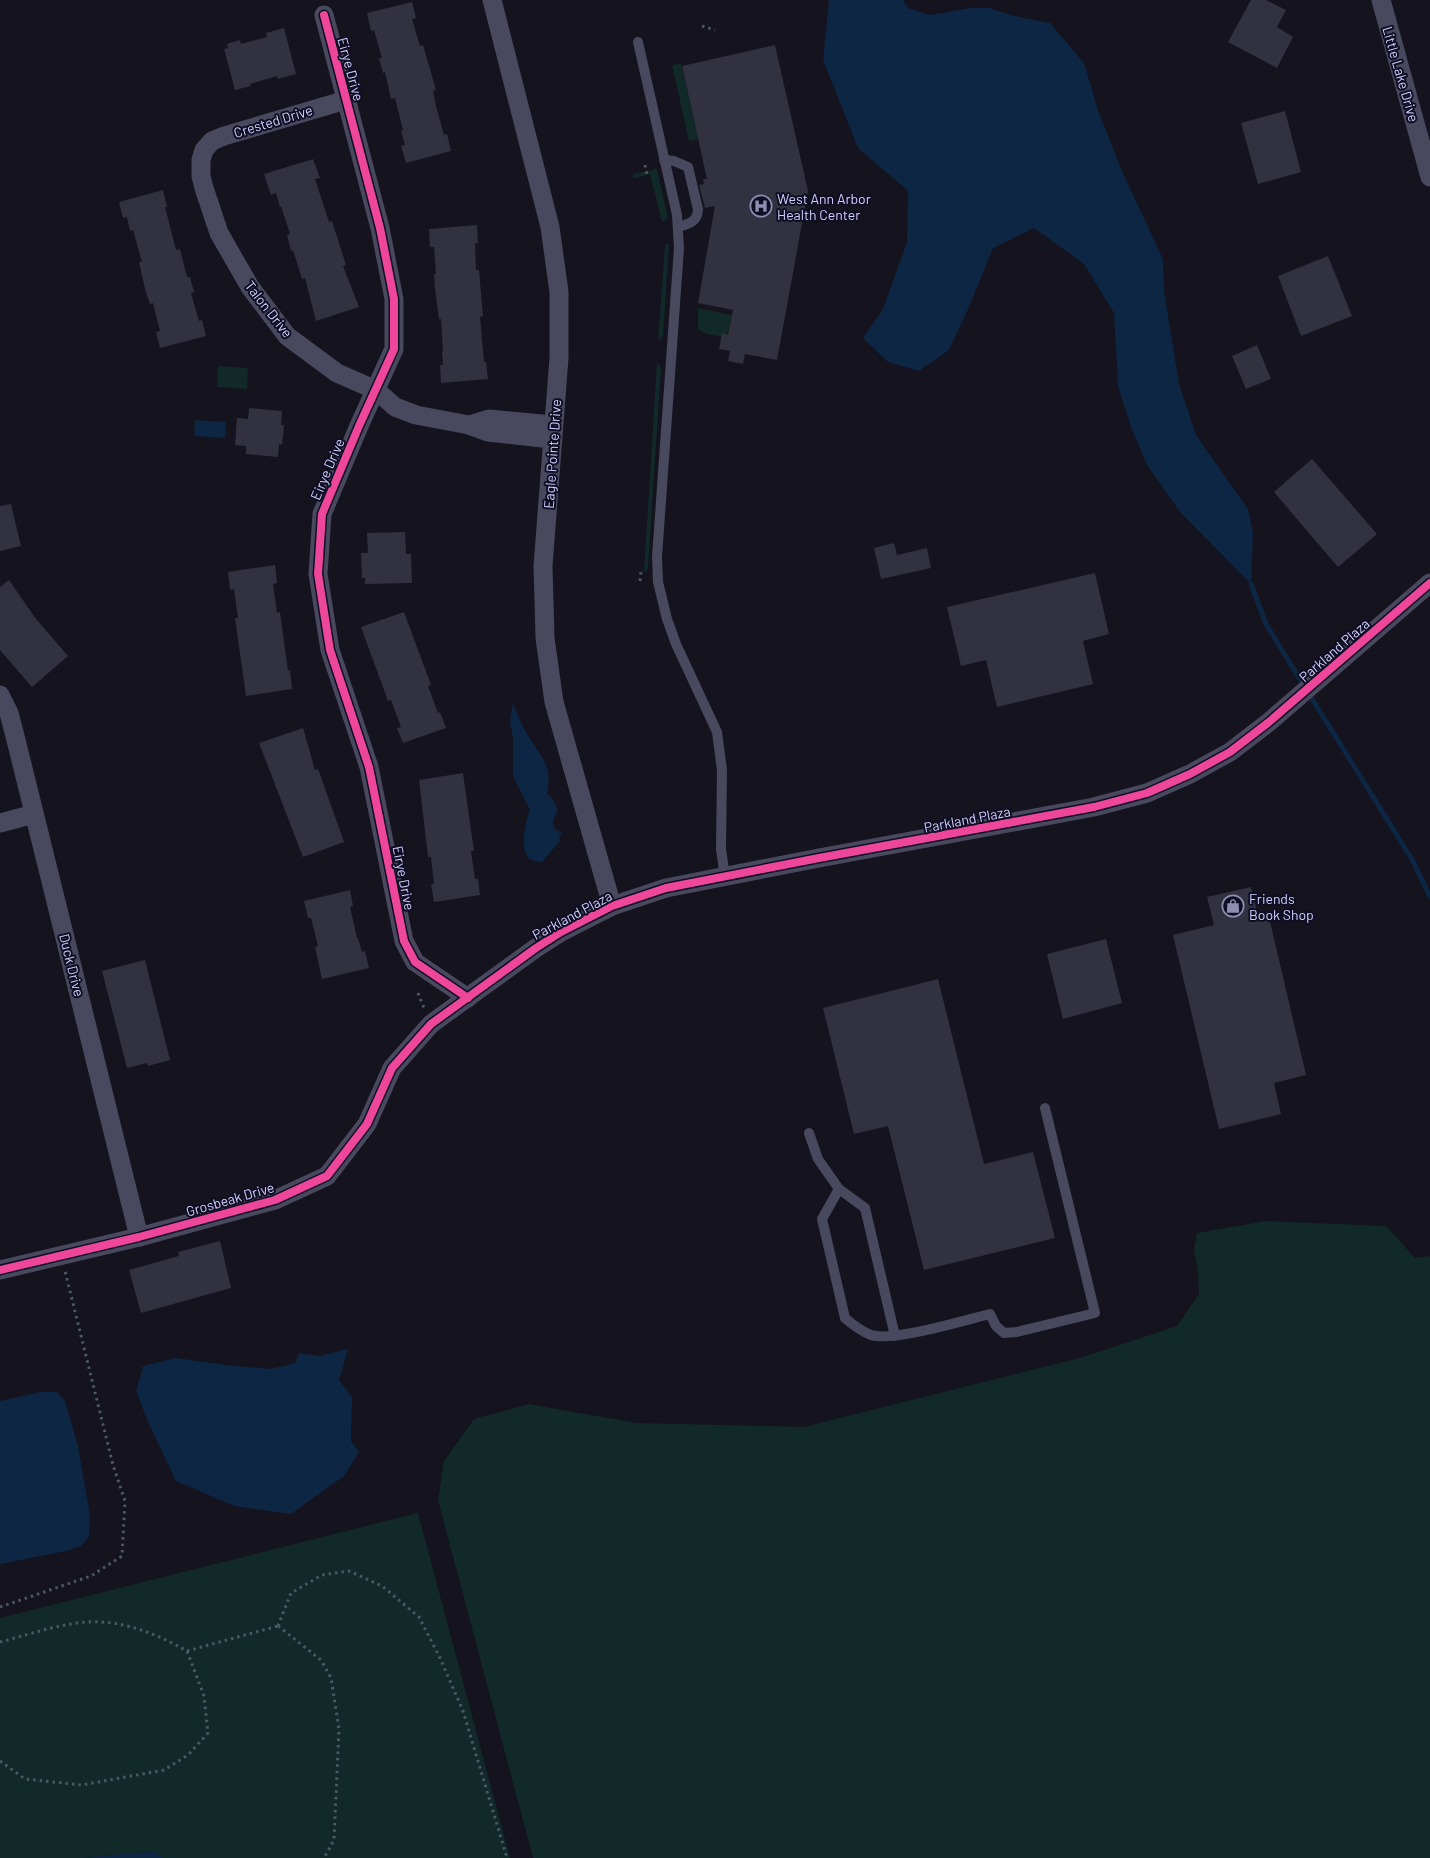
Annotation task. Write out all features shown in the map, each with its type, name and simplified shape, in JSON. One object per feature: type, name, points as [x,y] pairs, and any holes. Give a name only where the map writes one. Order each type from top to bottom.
[{"type":"street","name":"Eagle Pointe Drive","points":[[492,0],[550,227],[558,292],[559,358],[543,566],[545,638],[554,702],[612,906]]},
{"type":"street","name":"Little Lake Drive","points":[[1380,0],[1430,177]]},
{"type":"street","name":"Eirye Drive","points":[[324,15],[380,228],[394,299],[394,350],[322,514],[318,574],[330,650],[369,767],[404,941],[415,962],[468,998]]},
{"type":"street","name":"Crested Drive","points":[[204,150],[212,141],[224,136],[346,100]]},
{"type":"street","name":"Talon Drive","points":[[204,150],[201,160],[201,176],[219,233],[250,287],[287,336],[337,373],[376,390],[395,407],[416,415],[469,425],[489,419],[553,432]]},
{"type":"street","name":"Parkland Plaza","points":[[468,998],[561,932],[612,906],[666,888],[1094,808],[1168,784],[1212,763],[1246,740],[1430,583]]},
{"type":"street","name":"Duck Drive","points":[[0,695],[9,713],[139,1237]]},
{"type":"street","points":[[0,823],[34,814]]},
{"type":"street","name":"Grosbeak Drive","points":[[0,1270],[139,1237],[275,1200],[327,1176],[367,1124],[392,1068],[431,1024],[468,998]]},
{"type":"lane","points":[[638,42],[677,215],[679,248],[657,557],[658,582],[661,602],[676,644],[717,732],[722,770],[721,849],[725,877]]},
{"type":"lane","points":[[664,160],[674,161],[688,167],[698,209],[698,214],[693,221],[678,227]]},
{"type":"lane","points":[[839,1190],[822,1219],[845,1318],[856,1328],[873,1336],[895,1336],[990,1314],[996,1326],[1004,1333],[1017,1332],[1095,1313],[1045,1108]]},
{"type":"lane","points":[[809,1134],[818,1158],[839,1190],[865,1208],[895,1336]]},
{"type":"path","points":[[702,26],[715,30]]},
{"type":"path","points":[[645,165],[648,175]]},
{"type":"path","points":[[640,581],[641,572]]},
{"type":"path","points":[[0,1607],[91,1576],[122,1556],[125,1501],[113,1465],[61,1256]]},
{"type":"path","points":[[278,1626],[291,1593],[322,1575],[349,1572],[382,1586],[419,1617],[440,1658],[463,1711],[507,1858]]},
{"type":"path","points":[[0,1642],[71,1624],[92,1622],[124,1624],[161,1636],[187,1651],[204,1696],[208,1733],[188,1755],[164,1770],[82,1785],[25,1779],[0,1761]]},
{"type":"path","points":[[187,1651],[278,1626]]},
{"type":"path","points":[[278,1626],[321,1660],[331,1678],[339,1730],[334,1840],[324,1858]]},
{"type":"green space","points":[[681,63],[698,139],[689,141],[672,65]]},
{"type":"green space","points":[[657,170],[668,218],[662,222],[650,174],[632,177],[634,174]]},
{"type":"green space","points":[[669,243],[663,336],[658,341],[665,245]]},
{"type":"green space","points":[[698,308],[732,315],[727,338],[707,334],[698,329]]},
{"type":"green space","points":[[657,362],[661,368],[648,569],[644,572]]},
{"type":"green space","points":[[218,366],[248,368],[247,389],[217,387]]},
{"type":"green space","points":[[1266,1221],[1386,1226],[1415,1258],[1430,1256],[1430,1858],[533,1858],[438,1500],[444,1461],[474,1419],[529,1404],[636,1423],[804,1427],[1080,1358],[1177,1326],[1199,1294],[1194,1249],[1197,1233]]},
{"type":"green space","points":[[418,1513],[510,1858],[163,1858],[153,1851],[85,1858],[0,1858],[0,1618]]},
{"type":"water","points":[[829,0],[903,0],[908,8],[930,15],[970,8],[989,8],[1015,16],[1050,23],[1084,63],[1098,110],[1122,171],[1163,259],[1164,291],[1179,384],[1196,435],[1248,509],[1253,533],[1251,584],[1180,512],[1147,465],[1131,427],[1118,386],[1114,313],[1084,264],[1034,228],[993,248],[949,350],[919,371],[888,362],[863,338],[883,309],[907,242],[908,191],[858,148],[823,60]]},
{"type":"water","points":[[195,420],[226,422],[225,438],[194,436]]},
{"type":"water","points":[[513,703],[524,728],[546,766],[549,777],[547,793],[554,801],[558,811],[553,820],[554,828],[562,833],[559,836],[560,841],[542,862],[530,859],[524,846],[524,833],[530,810],[513,776],[513,738],[510,722]]},
{"type":"water","points":[[348,1349],[339,1380],[352,1397],[351,1441],[359,1452],[344,1476],[291,1514],[234,1506],[176,1481],[148,1422],[136,1391],[143,1366],[176,1358],[271,1369],[295,1363],[299,1353],[319,1356]]},
{"type":"water","points":[[41,1392],[57,1392],[65,1401],[78,1446],[90,1515],[89,1537],[81,1546],[66,1551],[0,1564],[0,1401]]},
{"type":"water","points":[[153,1851],[163,1858],[85,1858]]},
{"type":"building","points":[[1251,0],[1266,0],[1286,10],[1277,27],[1293,37],[1277,68],[1228,42]]},
{"type":"building","points":[[412,2],[416,18],[412,19],[420,46],[423,45],[436,90],[433,91],[436,106],[444,135],[447,134],[451,151],[406,163],[401,146],[405,145],[401,131],[403,130],[395,98],[391,99],[385,72],[383,73],[379,58],[382,58],[374,30],[371,31],[367,13]]},
{"type":"building","points":[[284,28],[296,74],[278,79],[277,76],[235,90],[224,49],[228,48],[227,44],[240,40],[241,44],[267,37],[266,33]]},
{"type":"building","name":"West Ann Arbor Health Center","points":[[775,45],[808,191],[777,360],[745,354],[743,364],[728,361],[730,351],[719,349],[722,333],[728,335],[733,310],[698,303],[715,206],[705,208],[699,185],[704,184],[703,179],[707,179],[682,66]]},
{"type":"building","points":[[1285,111],[1301,172],[1258,184],[1241,123]]},
{"type":"building","points":[[313,159],[320,178],[315,179],[329,222],[332,221],[346,265],[343,266],[359,307],[316,321],[305,278],[302,279],[293,250],[291,251],[287,235],[290,234],[281,206],[276,193],[271,195],[264,174]]},
{"type":"building","points":[[163,190],[167,207],[165,207],[176,250],[180,249],[187,277],[190,277],[194,292],[191,293],[199,321],[202,320],[206,336],[160,348],[156,332],[160,331],[153,303],[150,304],[145,289],[139,262],[142,262],[133,230],[130,231],[127,217],[123,218],[119,202]]},
{"type":"building","points":[[477,225],[478,243],[475,243],[476,270],[479,270],[483,316],[480,317],[484,362],[486,362],[488,379],[441,383],[440,365],[443,365],[443,351],[441,319],[439,319],[435,289],[434,247],[430,247],[429,229]]},
{"type":"building","points":[[1328,256],[1352,316],[1301,336],[1278,276]]},
{"type":"building","points":[[1257,345],[1271,379],[1246,389],[1232,356]]},
{"type":"building","points":[[249,408],[282,411],[281,425],[284,425],[282,445],[279,444],[278,457],[246,454],[246,446],[235,445],[237,418],[248,419]]},
{"type":"building","points":[[1312,459],[1377,534],[1338,567],[1274,492]]},
{"type":"building","points":[[11,504],[21,546],[0,551],[0,506]]},
{"type":"building","points":[[405,532],[406,554],[411,554],[412,583],[365,584],[365,578],[362,578],[361,553],[368,553],[367,533]]},
{"type":"building","points":[[894,543],[897,555],[927,548],[931,568],[881,579],[874,548]]},
{"type":"building","points":[[275,565],[277,583],[273,584],[277,613],[280,612],[292,689],[246,696],[235,618],[238,618],[234,589],[230,590],[228,572]]},
{"type":"building","points":[[1095,573],[1109,634],[1083,641],[1093,684],[997,707],[986,660],[961,666],[947,607]]},
{"type":"building","points":[[9,580],[36,619],[68,656],[32,687],[0,650],[0,587]]},
{"type":"building","points":[[404,612],[431,685],[428,686],[446,728],[403,743],[397,728],[401,727],[391,700],[388,701],[361,627]]},
{"type":"building","points":[[303,728],[315,770],[318,769],[344,842],[303,857],[259,743]]},
{"type":"building","points":[[463,773],[474,851],[471,851],[475,879],[478,879],[480,895],[434,902],[431,884],[434,884],[431,857],[428,857],[419,780]]},
{"type":"building","points":[[1251,887],[1258,915],[1268,913],[1306,1075],[1274,1083],[1281,1114],[1219,1129],[1173,935],[1214,925],[1207,897]]},
{"type":"building","points":[[350,890],[353,906],[350,907],[357,938],[362,952],[365,951],[369,968],[322,979],[315,947],[318,946],[311,918],[308,918],[304,901]]},
{"type":"building","points":[[1106,939],[1122,1003],[1063,1019],[1047,954]]},
{"type":"building","points":[[145,960],[170,1060],[148,1066],[147,1063],[127,1068],[102,971]]},
{"type":"building","points":[[938,979],[984,1164],[1033,1152],[1055,1238],[924,1270],[888,1126],[854,1134],[823,1008]]},
{"type":"building","points":[[220,1241],[231,1288],[141,1313],[129,1270],[179,1256],[178,1252]]},
{"type":"waterway","points":[[1251,584],[1266,624],[1304,686]]},
{"type":"waterway","points":[[1309,694],[1413,861],[1430,897]]},
{"type":"cycle path","points":[[324,15],[380,228],[394,299],[394,349],[322,514],[318,574],[330,650],[369,767],[404,941],[415,962],[468,998]]},
{"type":"cycle path","points":[[0,1270],[139,1237],[275,1200],[327,1176],[367,1124],[392,1068],[431,1024],[536,948],[561,932],[612,906],[666,888],[1094,807],[1147,793],[1190,774],[1230,752],[1269,722],[1430,583]]},
{"type":"place","name":"West Ann Arbor Health Center","points":[[761,206]]},
{"type":"place","name":"Friends Book Shop","points":[[1233,906]]}]
